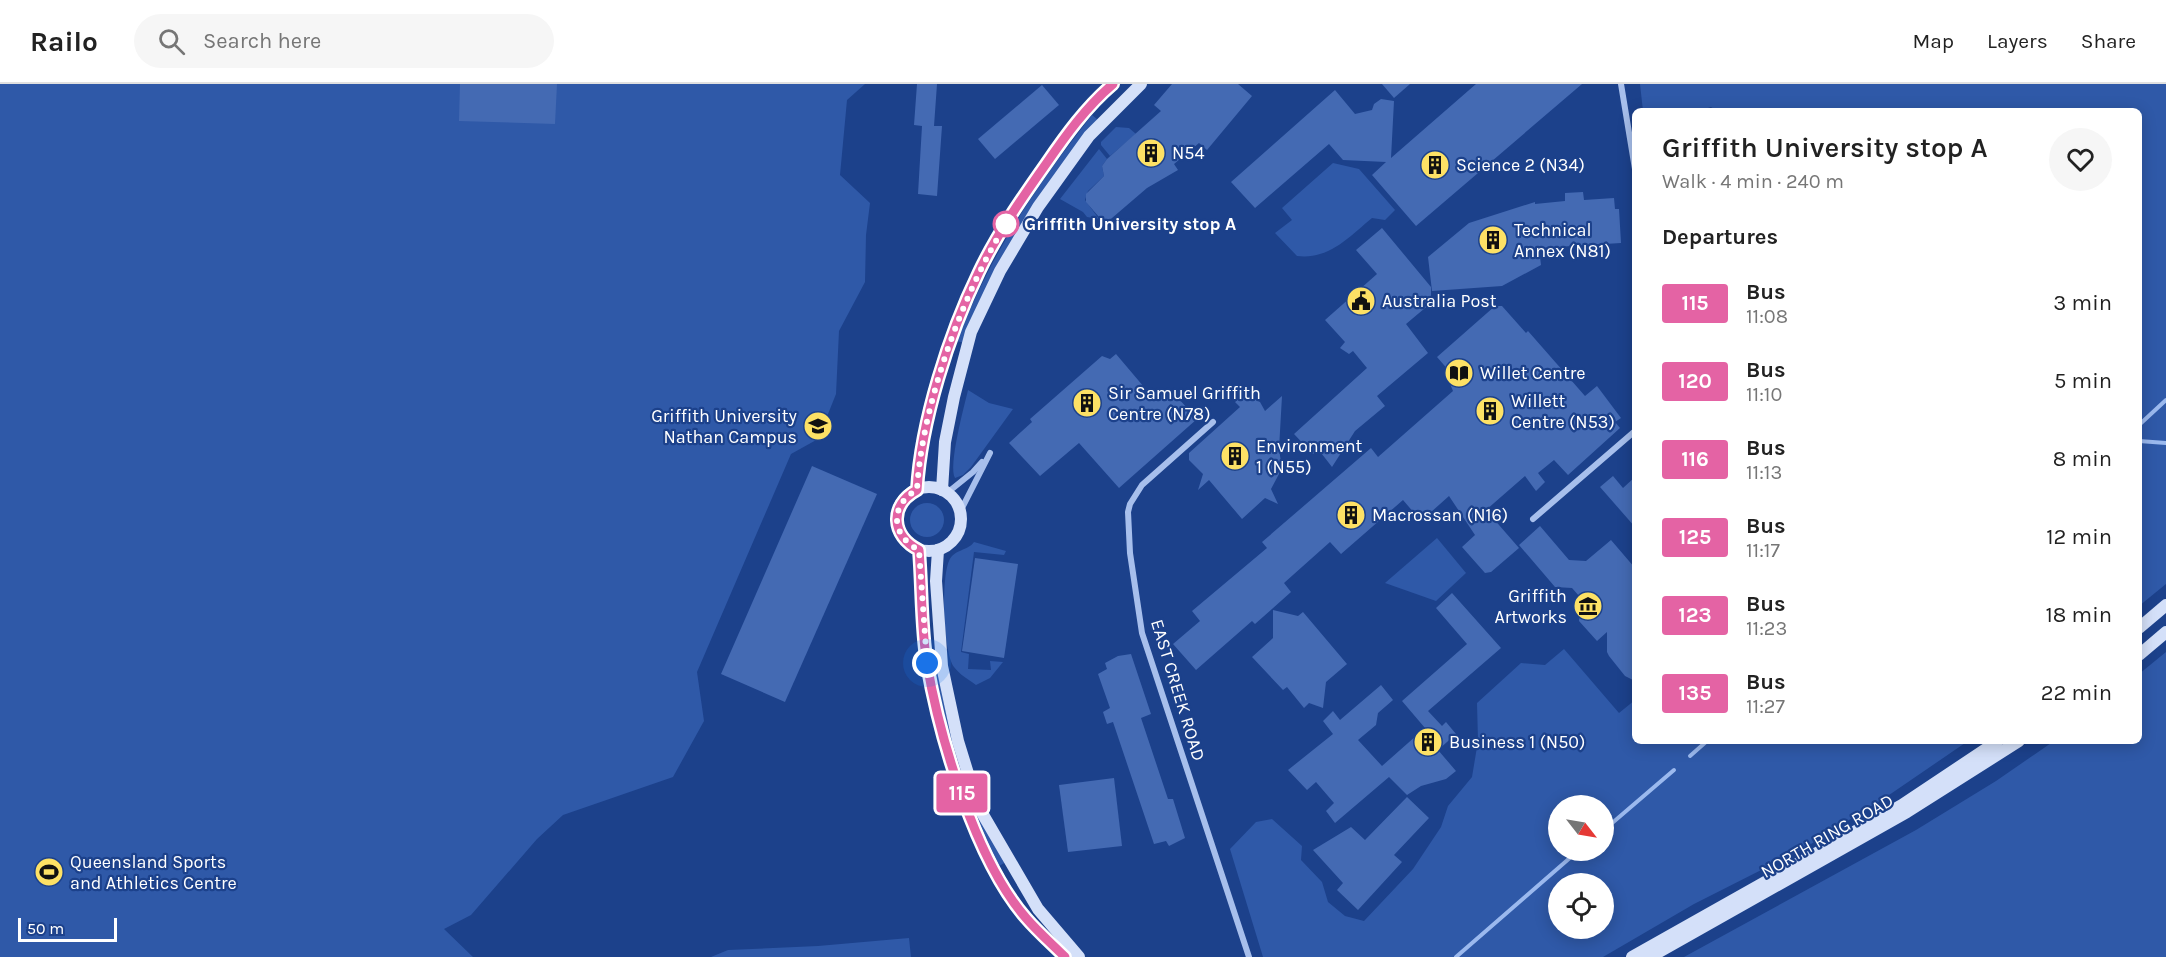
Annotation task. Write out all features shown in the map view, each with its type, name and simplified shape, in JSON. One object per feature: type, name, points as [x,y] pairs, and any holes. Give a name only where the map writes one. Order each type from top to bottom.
[{"type":"street","points":[[917,490],[924,437],[937,387],[956,327],[979,271],[1016,207],[1061,143],[1093,102],[1113,84]]},
{"type":"street","points":[[944,492],[945,442],[954,397],[971,332],[1000,271],[1038,207],[1089,136],[1141,84]]},
{"type":"street","points":[[1621,84],[1632,151]]},
{"type":"street","name":"EAST CREEK ROAD","points":[[1213,422],[1142,485],[1128,512],[1130,553],[1142,633],[1249,957]]},
{"type":"street","points":[[1533,519],[1632,434]]},
{"type":"street","points":[[944,492],[973,472],[990,453],[960,512],[958,532],[952,541],[938,550],[919,550],[901,536],[897,521],[902,502],[917,490],[934,488],[944,492],[953,498],[960,512]]},
{"type":"street","points":[[919,550],[927,663],[946,745],[972,822],[1009,894],[1026,917],[1065,957]]},
{"type":"street","points":[[938,550],[936,581],[942,666],[958,741],[978,806],[1014,872],[1038,909],[1079,957]]},
{"type":"street","points":[[2142,625],[2166,605]]},
{"type":"street","points":[[2142,652],[2166,632]]},
{"type":"street","name":"NORTH RING ROAD","points":[[1632,957],[1902,804],[1993,744]]},
{"type":"street","name":"NORTH RING ROAD","points":[[1650,957],[1907,812],[2014,744]]},
{"type":"shaded area","points":[[0,84],[865,84],[847,100],[840,175],[870,203],[866,235],[865,282],[839,331],[836,394],[818,439],[791,454],[697,672],[704,721],[673,777],[563,815],[537,839],[471,915],[444,929],[473,957],[0,957]]},
{"type":"shaded area","points":[[1640,84],[2166,84],[2166,584],[2142,604],[2142,108],[1643,108]]},
{"type":"shaded area","points":[[1092,115],[1098,120],[1067,159],[964,343],[957,341],[985,279],[1016,223],[1051,169]]},
{"type":"shaded area","points":[[1116,127],[1129,128],[1136,134],[1110,156],[1101,142]]},
{"type":"shaded area","points":[[1099,149],[1107,159],[1102,166],[1104,176],[1088,191],[1085,200],[1099,219],[1087,217],[1083,212],[1060,199]]},
{"type":"shaded area","points":[[1333,163],[1359,169],[1395,210],[1385,220],[1372,218],[1329,251],[1297,256],[1275,233],[1292,220],[1282,208]]},
{"type":"shaded area","points":[[968,390],[989,403],[1013,409],[971,467],[963,475],[955,478],[953,471],[955,449]]},
{"type":"shaded area","points":[[927,503],[939,508],[944,520],[939,532],[927,537],[915,532],[910,520],[915,508]]},
{"type":"shaded area","points":[[1437,538],[1466,573],[1436,601],[1385,583]]},
{"type":"shaded area","points":[[974,542],[1006,551],[1004,555],[974,552],[961,652],[969,654],[968,669],[991,670],[990,661],[1003,662],[990,678],[976,685],[961,675],[950,659],[944,615],[946,570],[949,561],[954,554]]},
{"type":"shaded area","points":[[1564,649],[1619,713],[1632,702],[1632,744],[1964,744],[1892,793],[1803,849],[1694,904],[1603,957],[1263,957],[1230,849],[1256,822],[1272,819],[1302,846],[1301,860],[1322,882],[1328,902],[1345,916],[1364,921],[1413,869],[1441,827],[1448,806],[1472,777],[1478,741],[1477,703],[1521,663],[1545,665]]},
{"type":"shaded area","points":[[2166,652],[2166,957],[1684,957],[1916,830],[1996,781],[2050,744],[2142,744],[2142,672]]},
{"type":"shaded area","points":[[938,673],[950,732],[962,775],[1006,862],[999,866],[987,844],[960,773],[940,699],[935,674]]},
{"type":"shaded area","points":[[909,938],[911,957],[711,957],[728,950],[818,946]]},
{"type":"building","points":[[460,84],[557,84],[555,124],[459,121]]},
{"type":"building","points":[[917,84],[937,84],[934,126],[942,126],[937,196],[918,194],[922,126],[914,125]]},
{"type":"building","name":"N54","points":[[1172,84],[1238,84],[1252,96],[1207,150],[1199,143],[1174,164],[1178,170],[1147,188],[1105,224],[1086,202],[1086,194],[1104,176],[1102,166],[1107,159],[1161,111],[1154,105]]},
{"type":"building","points":[[1382,84],[1410,84],[1394,98]]},
{"type":"building","points":[[1476,84],[1582,84],[1416,226],[1372,175],[1386,162],[1343,160],[1329,144],[1255,208],[1231,182],[1335,90],[1355,114],[1372,110],[1374,104],[1381,99],[1394,101],[1391,158]]},
{"type":"building","points":[[1042,85],[1059,105],[995,159],[978,139]]},
{"type":"building","name":"Technical Annex (N81)","points":[[1583,192],[1584,200],[1614,198],[1615,209],[1619,209],[1621,243],[1539,248],[1541,265],[1502,286],[1432,291],[1428,257],[1469,223],[1535,202],[1535,204],[1565,201],[1565,193]]},
{"type":"building","points":[[1382,228],[1431,287],[1431,303],[1406,324],[1428,353],[1377,396],[1385,406],[1355,431],[1332,467],[1318,449],[1313,454],[1294,434],[1367,368],[1353,351],[1349,354],[1340,348],[1345,342],[1325,320],[1377,274],[1356,250]]},
{"type":"building","name":"Willett Centre (N53)","points":[[1495,306],[1502,306],[1526,333],[1528,331],[1585,396],[1597,386],[1621,418],[1615,422],[1620,428],[1568,475],[1554,460],[1538,473],[1545,482],[1536,491],[1525,476],[1486,510],[1519,548],[1491,572],[1485,573],[1462,547],[1475,535],[1449,496],[1421,521],[1403,500],[1341,554],[1330,542],[1284,583],[1291,592],[1255,624],[1252,621],[1196,670],[1173,644],[1200,621],[1192,611],[1267,548],[1262,542],[1371,448],[1378,457],[1453,391],[1448,379],[1450,372],[1437,357]]},
{"type":"building","points":[[1116,354],[1155,400],[1169,388],[1197,419],[1119,488],[1079,443],[1040,476],[1009,443],[1032,422],[1030,419],[1102,356],[1110,359]]},
{"type":"building","name":"Environment 1 (N55)","points":[[1247,395],[1260,402],[1265,411],[1282,396],[1279,449],[1281,462],[1279,474],[1271,489],[1278,504],[1265,498],[1242,519],[1209,480],[1198,490],[1203,474],[1189,460],[1189,453],[1240,407],[1235,402],[1241,396]]},
{"type":"building","points":[[812,466],[877,494],[785,702],[721,674]]},
{"type":"building","points":[[1613,476],[1623,488],[1632,480],[1632,524],[1600,487]]},
{"type":"building","points":[[1540,526],[1569,560],[1586,561],[1611,540],[1632,564],[1632,680],[1625,676],[1609,656],[1607,632],[1597,641],[1579,621],[1580,612],[1587,605],[1572,588],[1555,587],[1519,545]]},
{"type":"building","points":[[975,558],[1018,564],[1004,658],[962,651]]},
{"type":"building","points":[[1452,593],[1501,648],[1428,711],[1442,726],[1446,722],[1456,734],[1438,750],[1456,771],[1446,779],[1421,786],[1407,795],[1389,777],[1335,823],[1326,811],[1334,803],[1316,782],[1307,790],[1288,770],[1333,734],[1323,721],[1333,711],[1340,720],[1381,685],[1393,700],[1378,713],[1376,725],[1358,740],[1382,766],[1425,728],[1402,701],[1467,644],[1436,608]]},
{"type":"building","points":[[1273,610],[1298,616],[1303,612],[1347,664],[1326,682],[1323,708],[1309,703],[1304,708],[1287,687],[1283,690],[1252,657],[1273,638]]},
{"type":"building","points":[[1131,654],[1151,714],[1141,718],[1168,799],[1173,799],[1185,838],[1169,846],[1166,841],[1154,844],[1113,722],[1107,724],[1103,712],[1110,708],[1098,674],[1107,669],[1105,663],[1118,656]]},
{"type":"building","points":[[1114,778],[1122,846],[1068,852],[1059,785]]},
{"type":"building","points":[[1407,797],[1429,818],[1394,855],[1402,862],[1358,910],[1337,890],[1343,883],[1313,850],[1351,827],[1365,840]]},
{"type":"waterway","points":[[2142,422],[2166,400]]},
{"type":"waterway","points":[[2142,441],[2166,443]]},
{"type":"waterway","points":[[1690,756],[1704,744]]},
{"type":"waterway","points":[[1614,821],[1674,770]]},
{"type":"waterway","points":[[1456,957],[1566,861]]},
{"type":"bus line","name":"115","points":[[1065,957],[1026,917],[1009,894],[972,822],[946,745],[927,663],[919,550],[901,536],[897,521],[902,502],[917,490],[924,437],[937,387],[956,327],[979,271],[1016,207],[1061,143],[1093,102],[1113,84]]},
{"type":"place","name":"N54","points":[[1151,153]]},
{"type":"place","name":"Science 2 (N34)","points":[[1435,165]]},
{"type":"place","name":"Griffith University stop A","points":[[1006,224]]},
{"type":"place","name":"Technical Annex (N81)","points":[[1493,240]]},
{"type":"place","name":"Australia Post","points":[[1361,301]]},
{"type":"place","name":"Willet Centre","points":[[1459,373]]},
{"type":"place","name":"Sir Samuel Griffith Centre (N78)","points":[[1087,403]]},
{"type":"place","name":"Willett Centre (N53)","points":[[1490,411]]},
{"type":"place","name":"Griffith University Nathan Campus","points":[[818,426]]},
{"type":"place","name":"Environment 1 (N55)","points":[[1235,456]]},
{"type":"place","name":"Macrossan (N16)","points":[[1351,515]]},
{"type":"place","name":"Griffith Artworks","points":[[1588,606]]},
{"type":"place","name":"Business 1 (N50)","points":[[1428,742]]},
{"type":"place","name":"Queensland Sports and Athletics Centre","points":[[49,872]]},
{"type":"route","points":[[927,663],[919,550],[901,536],[897,521],[898,511],[902,502],[917,490],[924,437],[956,327],[979,271],[1006,224]]}]
